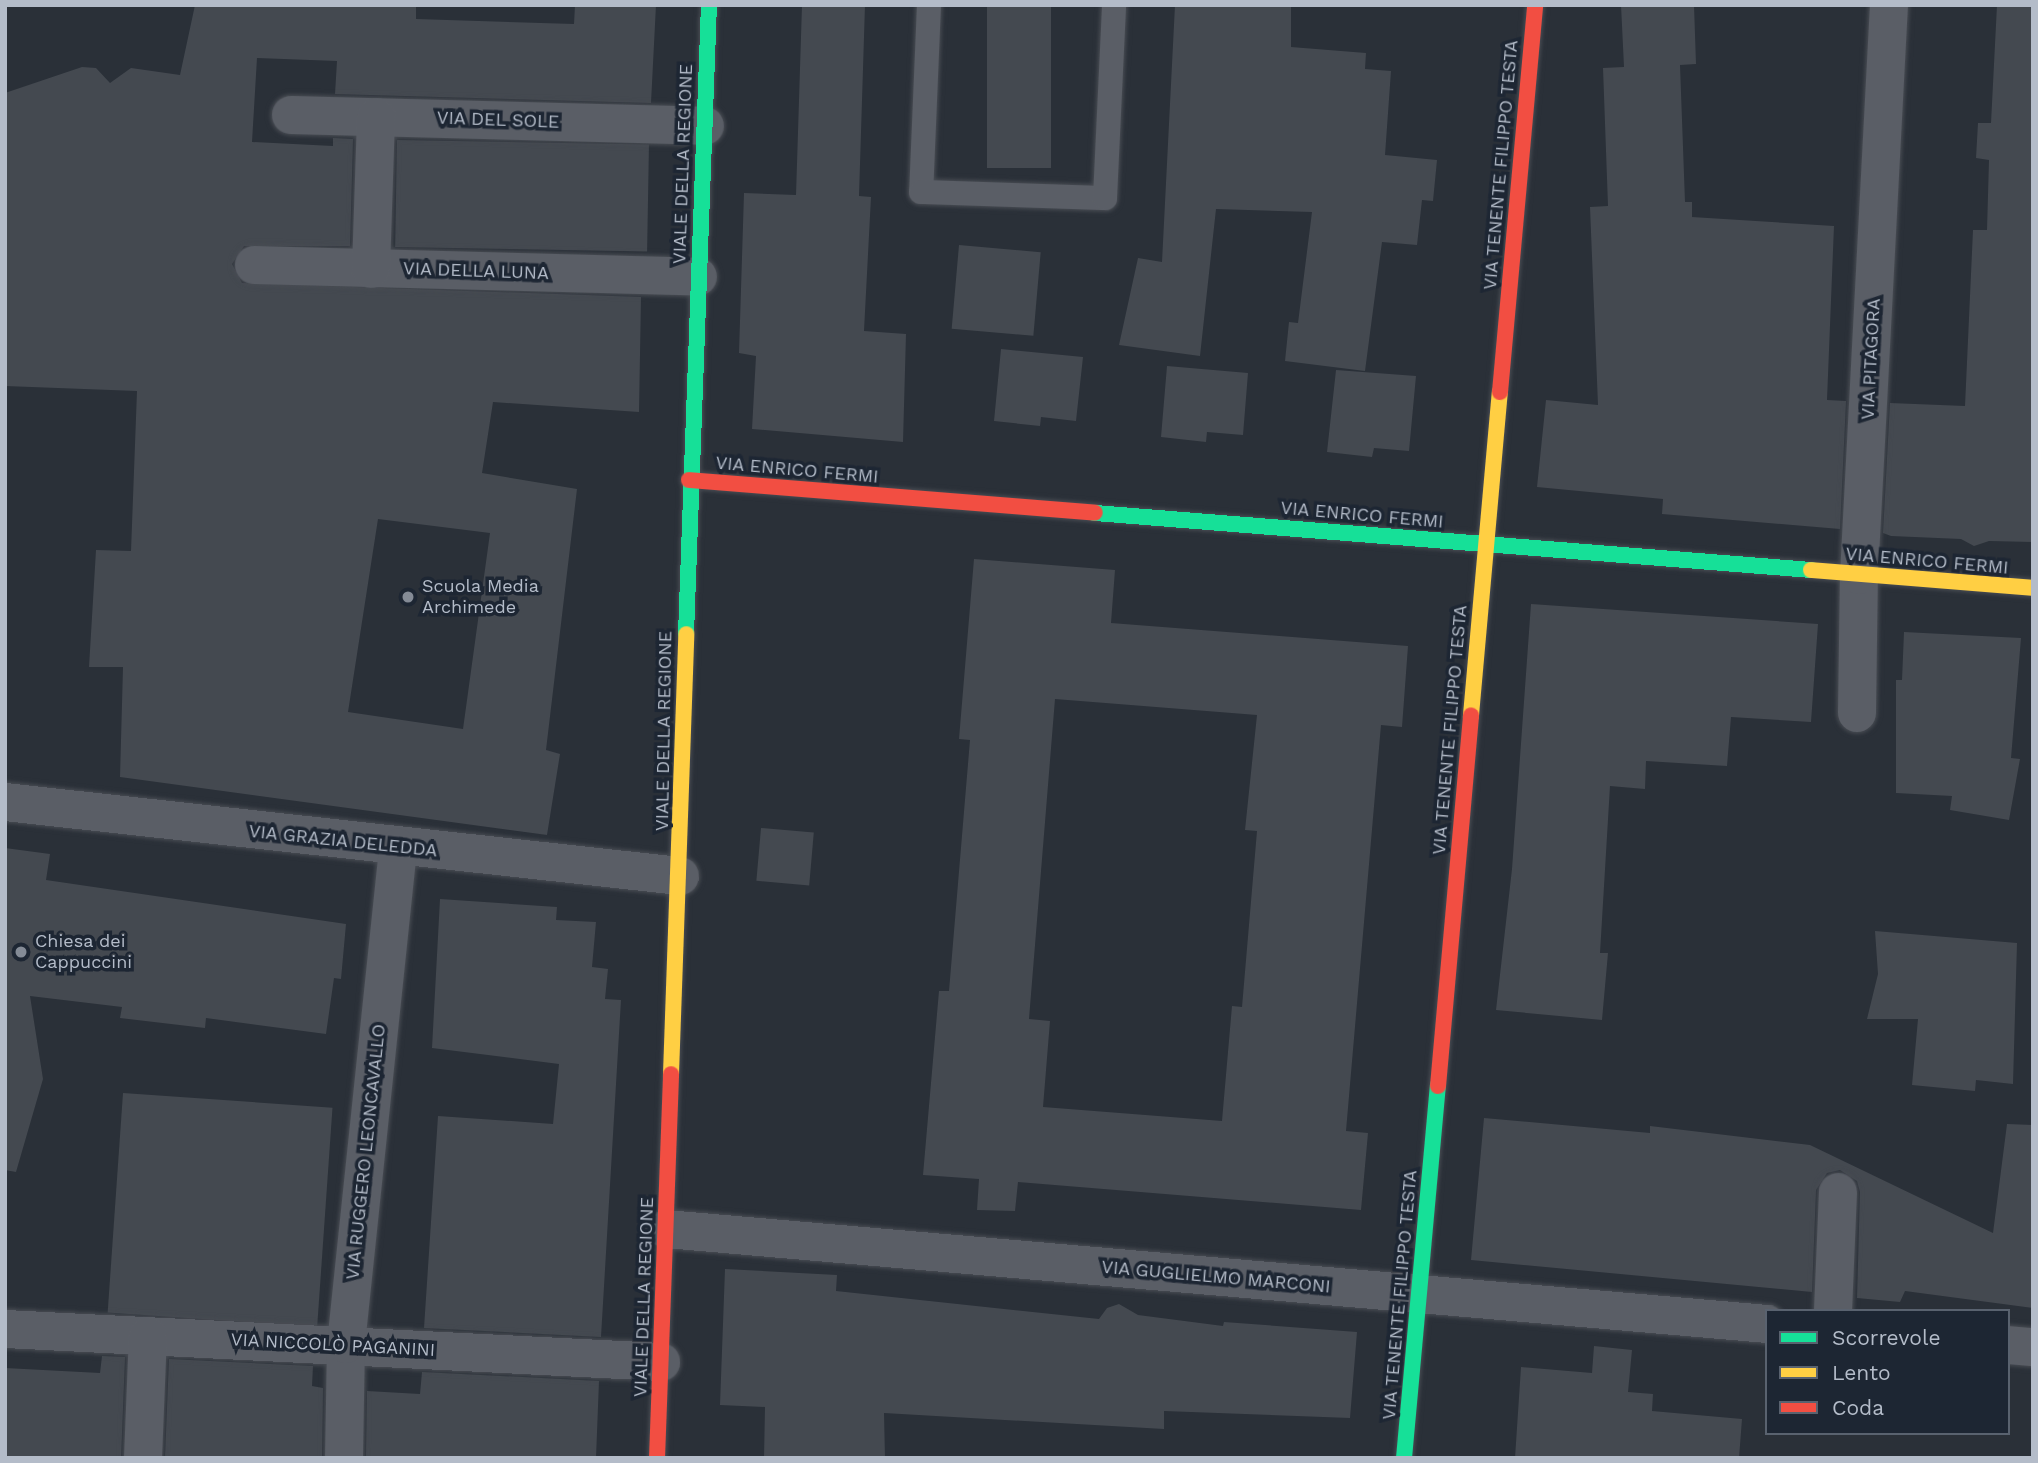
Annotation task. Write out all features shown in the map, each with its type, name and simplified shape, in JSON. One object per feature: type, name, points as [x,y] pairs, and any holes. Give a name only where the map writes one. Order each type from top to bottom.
[{"type":"street","name":"VIALE DELLA REGIONE","points":[[657,1458],[680,876],[689,480],[709,5]]},
{"type":"street","name":"VIA TENENTE FILIPPO TESTA","points":[[1404,1458],[1535,5]]},
{"type":"street","name":"VIA PITAGORA","points":[[1857,713],[1860,575],[1889,5]]},
{"type":"street","name":"VIA DEL SOLE","points":[[291,115],[705,126]]},
{"type":"street","points":[[371,269],[376,117]]},
{"type":"street","name":"VIA DELLA LUNA","points":[[254,265],[698,277]]},
{"type":"street","name":"VIA ENRICO FERMI","points":[[689,480],[2033,588]]},
{"type":"street","name":"VIA GRAZIA DELEDDA","points":[[5,802],[398,848],[680,876]]},
{"type":"street","name":"VIA RUGGERO LEONCAVALLO","points":[[344,1458],[346,1344],[398,848]]},
{"type":"street","points":[[1833,1309],[1838,1192]]},
{"type":"street","name":"VIA GUGLIELMO MARCONI","points":[[666,1229],[1765,1324]]},
{"type":"street","name":"VIA NICCOLÒ PAGANINI","points":[[5,1329],[346,1344],[661,1363]]},
{"type":"street","points":[[143,1458],[148,1336]]},
{"type":"street","points":[[2010,1345],[2033,1347]]},
{"type":"lane","points":[[929,5],[922,192],[1105,198],[1114,5]]},
{"type":"building","points":[[195,5],[416,5],[416,19],[574,24],[575,5],[656,5],[651,103],[335,94],[337,61],[257,58],[252,142],[333,146],[333,138],[353,139],[350,246],[244,246],[232,264],[242,283],[641,297],[639,412],[493,402],[482,473],[577,489],[546,750],[560,754],[547,835],[120,777],[123,667],[89,667],[96,550],[131,551],[137,391],[5,386],[5,93],[82,67],[96,68],[110,83],[131,68],[180,75]],"holes":[[[378,519],[490,533],[463,729],[348,712]]]},
{"type":"building","points":[[802,5],[865,5],[859,196],[871,197],[864,331],[906,334],[903,442],[752,429],[756,356],[739,353],[744,193],[796,195]]},
{"type":"building","points":[[987,5],[1051,5],[1051,168],[987,168]]},
{"type":"building","points":[[1175,5],[1291,5],[1291,47],[1366,53],[1365,69],[1391,71],[1385,155],[1437,160],[1433,201],[1422,200],[1417,245],[1382,242],[1365,371],[1285,361],[1289,322],[1298,323],[1312,212],[1216,209],[1200,356],[1119,345],[1138,258],[1162,262]]},
{"type":"building","points":[[1621,5],[1694,5],[1696,64],[1680,65],[1685,202],[1692,202],[1692,217],[1834,226],[1827,400],[1846,401],[1840,529],[1662,514],[1663,499],[1537,487],[1546,400],[1598,405],[1590,207],[1608,206],[1603,68],[1624,67]]},
{"type":"building","points":[[1997,5],[2033,5],[2033,542],[1989,541],[1974,546],[1961,539],[1891,536],[1883,533],[1890,403],[1965,406],[1973,230],[1987,230],[1989,160],[1976,158],[1978,123],[1991,123]]},
{"type":"building","points":[[397,140],[649,144],[647,251],[395,247]]},
{"type":"building","points":[[959,245],[1041,252],[1033,336],[952,329]]},
{"type":"building","points":[[1001,349],[1083,357],[1076,421],[1041,417],[1040,426],[994,421]]},
{"type":"building","points":[[1167,366],[1248,373],[1243,435],[1207,432],[1206,442],[1161,437]]},
{"type":"building","points":[[1336,370],[1416,376],[1409,451],[1374,448],[1372,457],[1327,452]]},
{"type":"building","points":[[974,559],[1115,570],[1111,623],[1408,646],[1402,727],[1381,725],[1346,1131],[1368,1133],[1361,1210],[1018,1182],[1015,1211],[977,1210],[979,1179],[923,1175],[939,991],[949,991],[970,740],[959,739]],"holes":[[[1055,699],[1257,715],[1245,830],[1257,831],[1242,1007],[1232,1006],[1222,1121],[1043,1107],[1050,1021],[1029,1019]]]},
{"type":"building","points":[[1531,604],[1818,624],[1811,722],[1731,717],[1727,766],[1646,761],[1645,789],[1610,786],[1600,953],[1608,953],[1602,1020],[1496,1010],[1512,869]]},
{"type":"building","points":[[1904,632],[2021,638],[2011,758],[2020,759],[2009,820],[1950,810],[1952,796],[1896,793],[1896,680],[1902,680]]},
{"type":"building","points":[[761,828],[814,833],[809,885],[756,881]]},
{"type":"building","points":[[5,848],[50,854],[46,880],[346,924],[341,979],[334,978],[326,1034],[206,1018],[205,1028],[120,1018],[122,1007],[30,996],[43,1079],[16,1172],[5,1170]]},
{"type":"building","points":[[440,899],[557,907],[556,920],[596,922],[592,967],[608,969],[605,999],[621,1000],[601,1337],[424,1328],[438,1116],[553,1124],[559,1064],[432,1048]]},
{"type":"building","points":[[1875,931],[2017,943],[2013,1084],[1976,1080],[1975,1091],[1912,1085],[1918,1019],[1867,1019],[1878,974]]},
{"type":"building","points":[[123,1093],[332,1108],[317,1327],[108,1312]]},
{"type":"building","points":[[1484,1118],[1650,1133],[1650,1126],[1810,1145],[1993,1233],[2007,1124],[2033,1125],[2033,1308],[1905,1291],[1900,1302],[1857,1298],[1860,1192],[1857,1181],[1840,1170],[1827,1173],[1816,1190],[1812,1292],[1471,1260]]},
{"type":"building","points":[[725,1269],[837,1275],[836,1291],[1099,1319],[1107,1308],[1119,1304],[1138,1315],[1223,1326],[1224,1322],[1357,1332],[1350,1418],[1164,1411],[1164,1429],[884,1413],[885,1458],[764,1458],[765,1407],[720,1405]]},
{"type":"building","points":[[1594,1346],[1632,1350],[1628,1392],[1653,1394],[1652,1411],[1742,1419],[1739,1458],[1515,1458],[1521,1367],[1592,1373]]},
{"type":"building","points":[[102,1356],[125,1357],[121,1458],[5,1458],[5,1368],[100,1373]]},
{"type":"building","points":[[169,1359],[313,1366],[312,1386],[323,1388],[322,1458],[165,1458]]},
{"type":"building","points":[[422,1372],[599,1381],[596,1458],[366,1458],[367,1391],[420,1394]]},
{"type":"traffic: fast","points":[[686,634],[709,5]]},
{"type":"traffic: fast","points":[[1095,513],[1811,570]]},
{"type":"traffic: fast","points":[[1404,1458],[1438,1086]]},
{"type":"traffic: slow","points":[[1471,715],[1500,392]]},
{"type":"traffic: slow","points":[[1811,570],[2033,588]]},
{"type":"traffic: slow","points":[[671,1074],[686,634]]},
{"type":"traffic: jam","points":[[1500,392],[1535,5]]},
{"type":"traffic: jam","points":[[689,480],[1095,513]]},
{"type":"traffic: jam","points":[[1438,1086],[1471,715]]},
{"type":"traffic: jam","points":[[657,1458],[671,1074]]},
{"type":"place","name":"Scuola Media Archimede","points":[[408,597]]},
{"type":"place","name":"Chiesa dei Cappuccini","points":[[21,952]]}]
